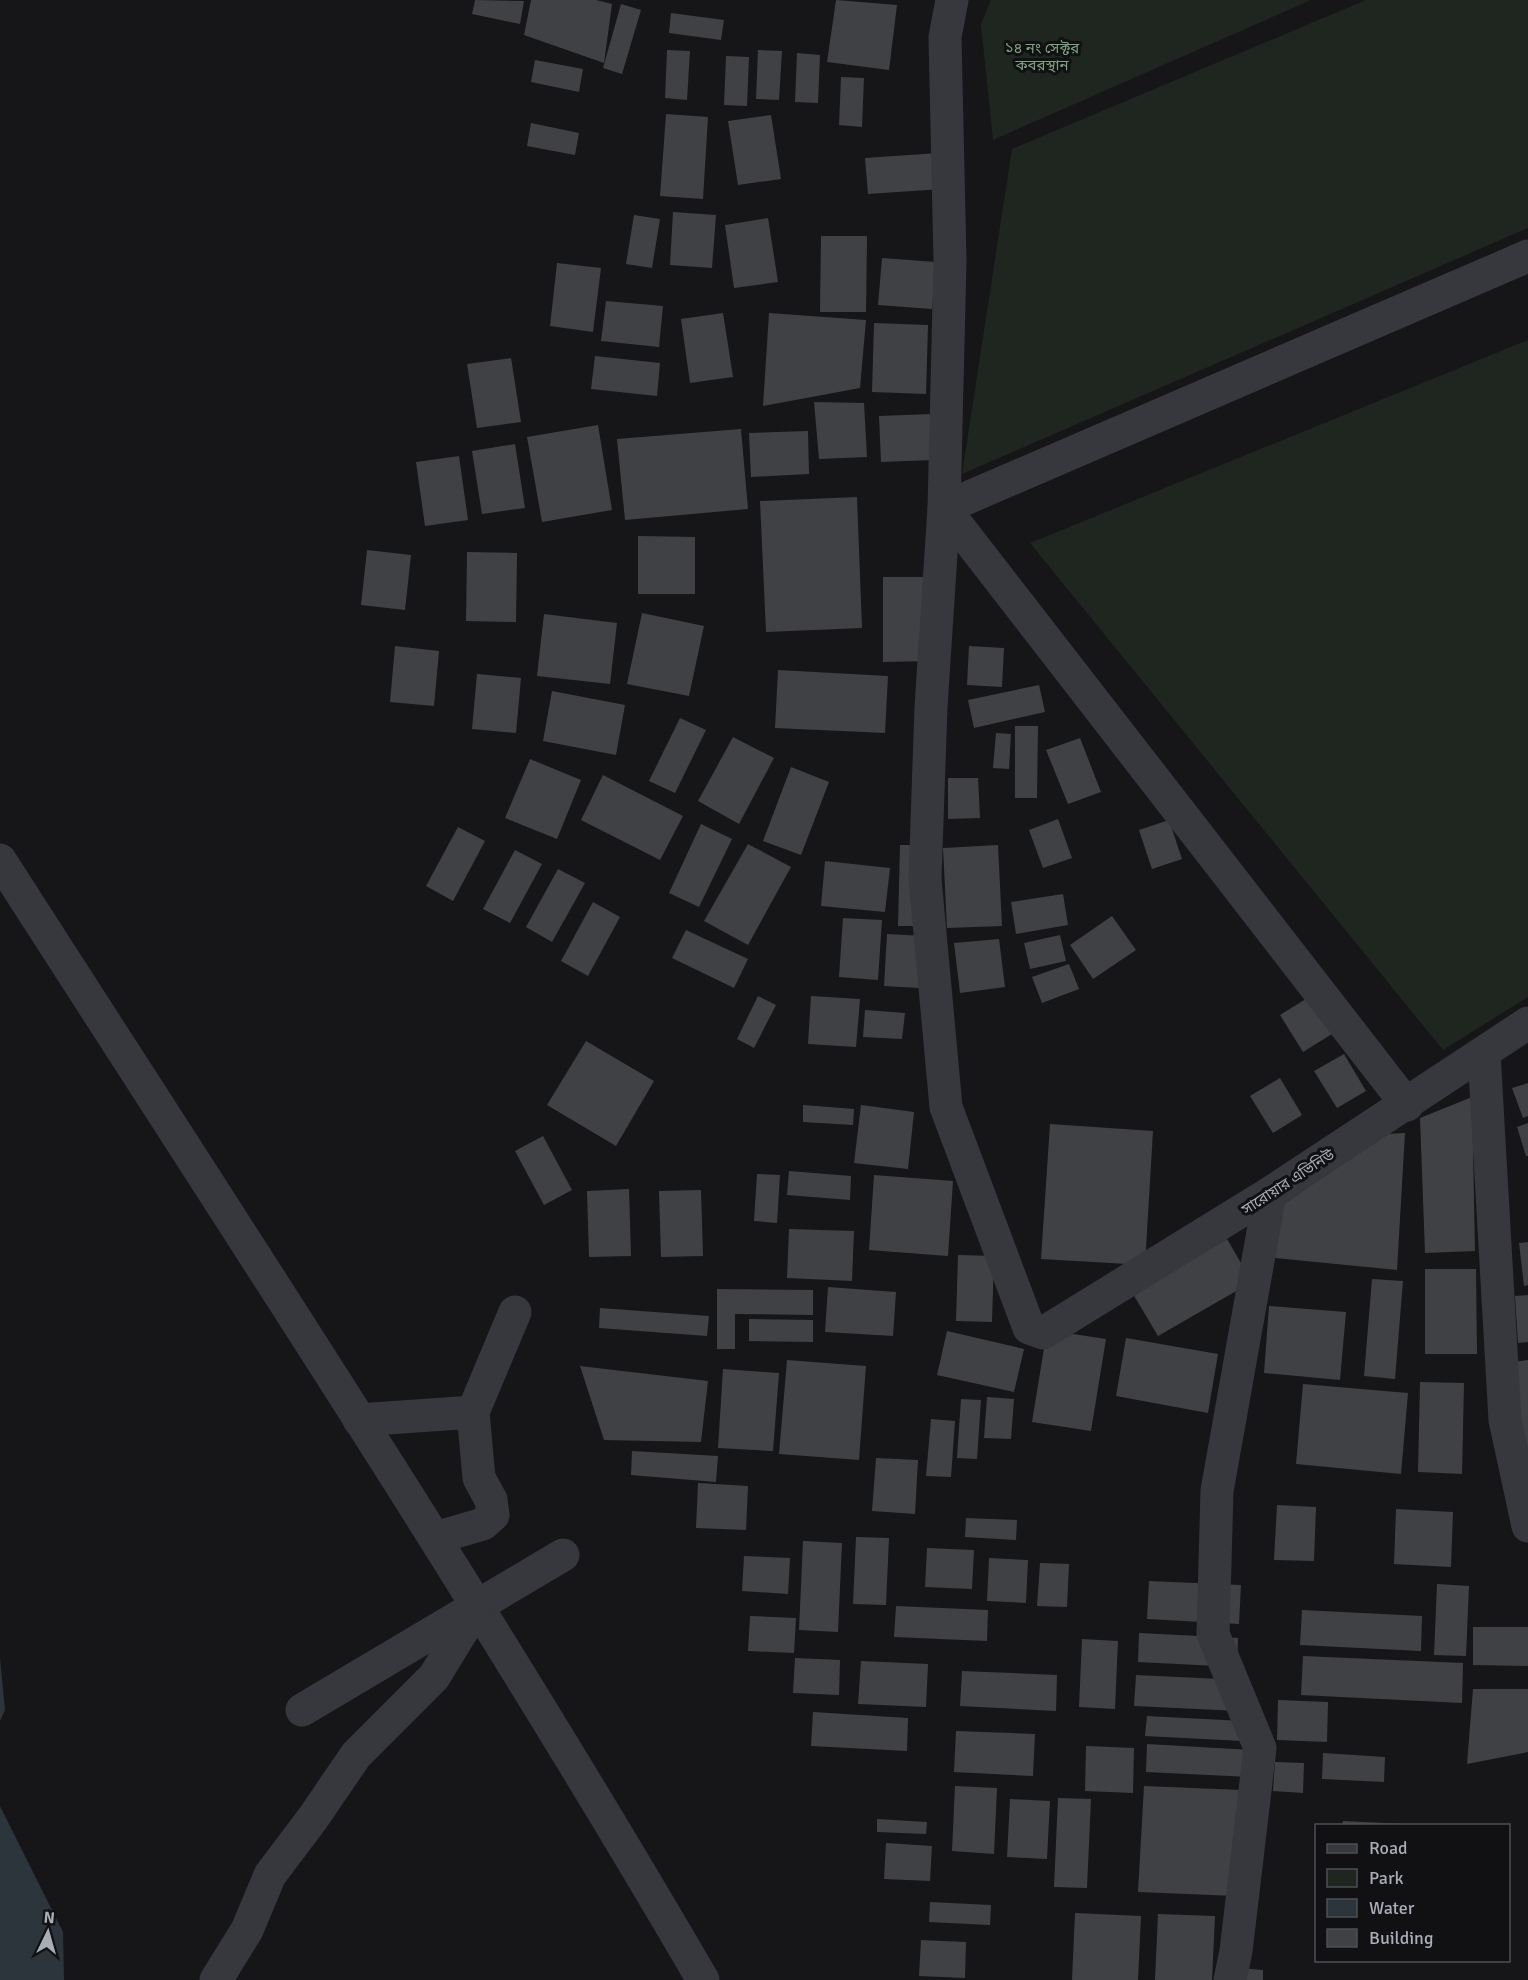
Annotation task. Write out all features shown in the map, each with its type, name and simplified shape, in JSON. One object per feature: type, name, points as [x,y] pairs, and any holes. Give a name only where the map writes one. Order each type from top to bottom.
[{"type":"street","points":[[952,0],[945,37],[950,261],[944,508],[1407,1105]]},
{"type":"street","points":[[944,508],[1528,256]]},
{"type":"street","name":"সারোয়ার এভিনিউ","points":[[944,508],[931,707],[925,879],[946,1107],[1029,1328],[1043,1333],[1270,1193],[1407,1105],[1528,1023]]},
{"type":"street","points":[[0,860],[478,1605],[593,1791],[703,1980]]},
{"type":"street","points":[[1484,1053],[1505,1420],[1528,1526]]},
{"type":"street","points":[[1230,1980],[1236,1951],[1260,1748],[1213,1634],[1217,1491],[1270,1193]]},
{"type":"street","points":[[435,1539],[483,1524],[493,1515],[491,1500],[479,1478],[473,1412],[515,1312]]},
{"type":"street","points":[[360,1420],[473,1412]]},
{"type":"street","points":[[302,1710],[563,1555]]},
{"type":"street","points":[[216,1980],[247,1930],[270,1875],[356,1755],[434,1677],[478,1605]]},
{"type":"green space","name":"১৪ নং সেক্টর কবরস্থান","points":[[991,0],[1311,0],[993,140],[981,24]]},
{"type":"green space","points":[[1366,0],[1528,0],[1528,228],[962,474],[1012,149]]},
{"type":"green space","points":[[1528,340],[1528,997],[1443,1050],[1030,543]]},
{"type":"water","points":[[0,1658],[5,1710],[0,1721]]},
{"type":"water","points":[[0,1806],[63,1932],[64,1980],[0,1980]]},
{"type":"building","points":[[475,0],[524,1],[520,24],[472,14]]},
{"type":"building","points":[[531,0],[596,0],[612,4],[604,63],[524,35]]},
{"type":"building","points":[[836,0],[897,5],[889,70],[827,62]]},
{"type":"building","points":[[621,4],[641,10],[622,74],[603,68]]},
{"type":"building","points":[[671,13],[724,20],[721,40],[669,33]]},
{"type":"building","points":[[667,50],[690,51],[687,100],[665,98]]},
{"type":"building","points":[[758,50],[782,51],[779,100],[756,99]]},
{"type":"building","points":[[797,53],[820,55],[818,103],[795,102]]},
{"type":"building","points":[[726,56],[749,57],[747,106],[724,105]]},
{"type":"building","points":[[535,60],[583,69],[579,92],[531,82]]},
{"type":"building","points":[[841,77],[864,78],[862,127],[839,125]]},
{"type":"building","points":[[666,114],[708,117],[703,199],[660,196]]},
{"type":"building","points":[[771,115],[781,179],[738,185],[728,121]]},
{"type":"building","points":[[531,123],[579,133],[575,155],[527,146]]},
{"type":"building","points":[[939,153],[942,189],[868,194],[865,158]]},
{"type":"building","points":[[673,212],[716,215],[712,268],[670,265]]},
{"type":"building","points":[[634,215],[660,219],[652,268],[626,264]]},
{"type":"building","points":[[768,218],[778,282],[734,288],[725,225]]},
{"type":"building","points":[[821,236],[867,236],[866,312],[820,312]]},
{"type":"building","points":[[882,258],[936,262],[932,309],[878,305]]},
{"type":"building","points":[[557,263],[601,268],[593,332],[550,326]]},
{"type":"building","points":[[606,301],[663,306],[659,347],[601,341]]},
{"type":"building","points":[[723,313],[733,377],[690,383],[681,319]]},
{"type":"building","points":[[769,313],[866,320],[860,388],[763,406]]},
{"type":"building","points":[[874,323],[928,325],[926,394],[872,392]]},
{"type":"building","points":[[595,356],[660,363],[657,396],[591,389]]},
{"type":"building","points":[[511,358],[521,422],[477,428],[467,364]]},
{"type":"building","points":[[814,402],[864,403],[867,457],[819,459]]},
{"type":"building","points":[[931,414],[933,460],[881,462],[879,416]]},
{"type":"building","points":[[598,425],[612,510],[542,522],[527,437]]},
{"type":"building","points":[[741,429],[748,509],[625,520],[617,439]]},
{"type":"building","points":[[808,431],[809,474],[751,477],[749,433]]},
{"type":"building","points":[[515,444],[525,508],[482,514],[472,451]]},
{"type":"building","points":[[459,456],[468,520],[425,526],[416,462]]},
{"type":"building","points":[[857,497],[862,628],[766,632],[760,501]]},
{"type":"building","points":[[638,536],[695,537],[695,594],[638,594]]},
{"type":"building","points":[[367,550],[411,555],[405,610],[361,605]]},
{"type":"building","points":[[467,552],[517,553],[516,622],[466,621]]},
{"type":"building","points":[[883,577],[929,577],[929,661],[883,662]]},
{"type":"building","points":[[642,613],[704,626],[689,696],[627,684]]},
{"type":"building","points":[[544,614],[617,623],[610,684],[537,676]]},
{"type":"building","points":[[395,646],[439,651],[434,706],[390,702]]},
{"type":"building","points":[[969,646],[1004,648],[1002,687],[967,685]]},
{"type":"building","points":[[778,670],[888,676],[885,733],[775,728]]},
{"type":"building","points":[[477,674],[521,678],[516,733],[472,729]]},
{"type":"building","points":[[1039,685],[1045,712],[974,728],[968,700]]},
{"type":"building","points":[[552,691],[625,705],[616,755],[543,741]]},
{"type":"building","points":[[680,718],[706,730],[675,793],[649,781]]},
{"type":"building","points":[[1015,726],[1038,726],[1037,798],[1015,798]]},
{"type":"building","points":[[996,733],[1011,734],[1009,769],[993,768]]},
{"type":"building","points":[[733,737],[774,758],[739,824],[698,801]]},
{"type":"building","points":[[1080,738],[1101,792],[1068,804],[1046,750]]},
{"type":"building","points":[[530,759],[581,780],[557,839],[505,818]]},
{"type":"building","points":[[791,767],[829,782],[801,855],[763,841]]},
{"type":"building","points":[[603,775],[683,816],[660,860],[581,820]]},
{"type":"building","points":[[948,778],[978,778],[980,818],[948,819]]},
{"type":"building","points":[[1058,819],[1072,858],[1043,868],[1029,830]]},
{"type":"building","points":[[1169,820],[1182,859],[1152,869],[1139,830]]},
{"type":"building","points":[[701,824],[732,839],[699,907],[669,893]]},
{"type":"building","points":[[458,827],[485,841],[453,901],[426,886]]},
{"type":"building","points":[[748,844],[791,867],[748,945],[704,921]]},
{"type":"building","points":[[900,845],[919,845],[917,926],[898,926]]},
{"type":"building","points":[[998,845],[1002,926],[947,928],[943,848]]},
{"type":"building","points":[[515,850],[542,864],[510,923],[483,909]]},
{"type":"building","points":[[825,861],[890,868],[885,912],[821,906]]},
{"type":"building","points":[[558,869],[585,883],[552,942],[526,927]]},
{"type":"building","points":[[1063,894],[1068,925],[1016,934],[1011,902]]},
{"type":"building","points":[[593,902],[620,917],[588,976],[561,961]]},
{"type":"building","points":[[1112,916],[1136,950],[1093,979],[1070,945]]},
{"type":"building","points":[[843,918],[882,920],[878,980],[839,977]]},
{"type":"building","points":[[686,930],[748,959],[734,988],[672,958]]},
{"type":"building","points":[[887,934],[923,936],[919,988],[884,986]]},
{"type":"building","points":[[1060,935],[1066,961],[1030,969],[1024,943]]},
{"type":"building","points":[[999,939],[1005,987],[960,993],[954,943]]},
{"type":"building","points":[[1069,964],[1079,989],[1042,1003],[1032,977]]},
{"type":"building","points":[[758,996],[776,1005],[754,1048],[737,1039]]},
{"type":"building","points":[[811,996],[860,999],[856,1047],[808,1044]]},
{"type":"building","points":[[1309,997],[1332,1034],[1303,1052],[1280,1015]]},
{"type":"building","points":[[865,1010],[905,1013],[902,1039],[863,1037]]},
{"type":"building","points":[[586,1041],[654,1081],[616,1146],[547,1105]]},
{"type":"building","points":[[1344,1054],[1366,1091],[1337,1108],[1314,1071]]},
{"type":"building","points":[[1280,1078],[1302,1115],[1273,1133],[1250,1096]]},
{"type":"building","points":[[1528,1083],[1528,1116],[1523,1118],[1512,1088]]},
{"type":"building","points":[[1472,1097],[1475,1251],[1425,1253],[1420,1118]]},
{"type":"building","points":[[803,1105],[854,1109],[853,1125],[803,1122]]},
{"type":"building","points":[[861,1105],[914,1112],[908,1169],[854,1163]]},
{"type":"building","points":[[1528,1123],[1528,1156],[1526,1156],[1517,1127]]},
{"type":"building","points":[[1050,1124],[1153,1131],[1145,1265],[1041,1259]]},
{"type":"building","points":[[1405,1133],[1397,1270],[1275,1258],[1282,1205],[1387,1134]]},
{"type":"building","points":[[543,1136],[572,1190],[544,1205],[515,1151]]},
{"type":"building","points":[[789,1171],[851,1176],[850,1200],[787,1195]]},
{"type":"building","points":[[757,1174],[780,1175],[777,1223],[754,1221]]},
{"type":"building","points":[[874,1175],[953,1181],[948,1256],[869,1250]]},
{"type":"building","points":[[629,1189],[631,1256],[589,1257],[587,1191]]},
{"type":"building","points":[[701,1190],[703,1256],[661,1257],[659,1191]]},
{"type":"building","points":[[789,1229],[854,1231],[852,1281],[787,1278]]},
{"type":"building","points":[[1227,1239],[1252,1282],[1158,1336],[1133,1294]]},
{"type":"building","points":[[1528,1242],[1528,1285],[1524,1286],[1519,1243]]},
{"type":"building","points":[[958,1255],[994,1256],[992,1322],[956,1321]]},
{"type":"building","points":[[1425,1269],[1476,1269],[1477,1354],[1425,1354]]},
{"type":"building","points":[[1372,1279],[1403,1281],[1395,1379],[1364,1376]]},
{"type":"building","points":[[828,1287],[896,1292],[893,1336],[825,1332]]},
{"type":"building","points":[[717,1289],[813,1290],[813,1315],[735,1314],[735,1349],[717,1349]]},
{"type":"building","points":[[1528,1295],[1528,1342],[1518,1343],[1515,1296]]},
{"type":"building","points":[[1269,1306],[1346,1312],[1340,1380],[1264,1373]]},
{"type":"building","points":[[600,1308],[709,1316],[707,1336],[599,1328]]},
{"type":"building","points":[[749,1319],[813,1320],[813,1342],[749,1341]]},
{"type":"building","points":[[1047,1330],[1106,1339],[1091,1431],[1032,1422]]},
{"type":"building","points":[[947,1331],[1024,1349],[1014,1392],[937,1375]]},
{"type":"building","points":[[1126,1338],[1218,1354],[1208,1413],[1116,1396]]},
{"type":"building","points":[[787,1360],[866,1366],[859,1460],[779,1454]]},
{"type":"building","points":[[1528,1360],[1528,1458],[1506,1363]]},
{"type":"building","points":[[580,1366],[708,1381],[701,1442],[604,1440]]},
{"type":"building","points":[[723,1369],[779,1373],[773,1451],[718,1448]]},
{"type":"building","points":[[1420,1382],[1464,1383],[1462,1474],[1418,1472]]},
{"type":"building","points":[[1303,1384],[1408,1393],[1401,1474],[1296,1464]]},
{"type":"building","points":[[987,1397],[1014,1399],[1011,1439],[984,1438]]},
{"type":"building","points":[[961,1399],[981,1400],[977,1459],[957,1458]]},
{"type":"building","points":[[931,1419],[955,1421],[951,1477],[926,1476]]},
{"type":"building","points":[[632,1451],[718,1456],[716,1482],[631,1475]]},
{"type":"building","points":[[876,1458],[918,1460],[915,1514],[872,1511]]},
{"type":"building","points":[[698,1483],[748,1486],[746,1530],[696,1528]]},
{"type":"building","points":[[1277,1505],[1316,1507],[1314,1561],[1274,1560]]},
{"type":"building","points":[[1396,1509],[1453,1512],[1451,1567],[1394,1564]]},
{"type":"building","points":[[966,1518],[1017,1520],[1016,1540],[965,1537]]},
{"type":"building","points":[[856,1537],[889,1538],[886,1605],[853,1604]]},
{"type":"building","points":[[803,1541],[842,1543],[838,1632],[799,1630]]},
{"type":"building","points":[[927,1548],[974,1550],[972,1589],[925,1587]]},
{"type":"building","points":[[744,1556],[790,1558],[788,1594],[742,1591]]},
{"type":"building","points":[[989,1558],[1028,1560],[1026,1603],[987,1601]]},
{"type":"building","points":[[1040,1563],[1069,1564],[1067,1607],[1037,1606]]},
{"type":"building","points":[[1149,1581],[1241,1585],[1239,1624],[1147,1619]]},
{"type":"building","points":[[1437,1584],[1469,1586],[1466,1656],[1434,1655]]},
{"type":"building","points":[[896,1606],[988,1610],[987,1641],[894,1637]]},
{"type":"building","points":[[1302,1610],[1422,1616],[1421,1651],[1300,1645]]},
{"type":"building","points":[[750,1616],[796,1618],[794,1653],[748,1651]]},
{"type":"building","points":[[1473,1627],[1528,1627],[1528,1666],[1473,1665]]},
{"type":"building","points":[[1139,1633],[1238,1638],[1237,1667],[1138,1662]]},
{"type":"building","points":[[1082,1639],[1118,1641],[1115,1709],[1079,1707]]},
{"type":"building","points":[[1303,1656],[1463,1663],[1462,1703],[1301,1695]]},
{"type":"building","points":[[795,1658],[840,1660],[839,1695],[793,1693]]},
{"type":"building","points":[[861,1661],[928,1664],[926,1707],[858,1704]]},
{"type":"building","points":[[962,1671],[1057,1675],[1056,1711],[960,1706]]},
{"type":"building","points":[[1136,1675],[1241,1680],[1239,1711],[1134,1706]]},
{"type":"building","points":[[1473,1689],[1528,1689],[1528,1752],[1467,1764]]},
{"type":"building","points":[[1278,1700],[1328,1702],[1327,1742],[1277,1740]]},
{"type":"building","points":[[813,1712],[908,1718],[907,1751],[811,1746]]},
{"type":"building","points":[[1147,1716],[1243,1721],[1242,1741],[1145,1736]]},
{"type":"building","points":[[956,1731],[1035,1734],[1033,1776],[954,1772]]},
{"type":"building","points":[[1147,1744],[1252,1750],[1250,1777],[1146,1772]]},
{"type":"building","points":[[1086,1746],[1134,1748],[1133,1793],[1085,1791]]},
{"type":"building","points":[[1323,1753],[1385,1757],[1384,1782],[1322,1779]]},
{"type":"building","points":[[1275,1762],[1304,1763],[1303,1793],[1273,1791]]},
{"type":"building","points":[[955,1786],[997,1788],[994,1854],[952,1851]]},
{"type":"building","points":[[1144,1786],[1241,1790],[1236,1896],[1138,1892]]},
{"type":"building","points":[[1058,1798],[1091,1799],[1087,1888],[1054,1887]]},
{"type":"building","points":[[1010,1799],[1050,1801],[1047,1859],[1007,1857]]},
{"type":"building","points":[[877,1819],[927,1822],[926,1834],[877,1832]]},
{"type":"building","points":[[1343,1821],[1406,1824],[1342,1824]]},
{"type":"building","points":[[886,1843],[932,1846],[930,1881],[884,1879]]},
{"type":"building","points":[[930,1902],[991,1905],[990,1925],[929,1922]]},
{"type":"building","points":[[1075,1913],[1141,1916],[1138,1980],[1072,1980]]},
{"type":"building","points":[[1158,1914],[1215,1916],[1212,1980],[1155,1980]]},
{"type":"building","points":[[921,1940],[966,1942],[965,1978],[919,1976]]},
{"type":"building","points":[[1239,1968],[1263,1970],[1263,1980],[1238,1980]]}]
